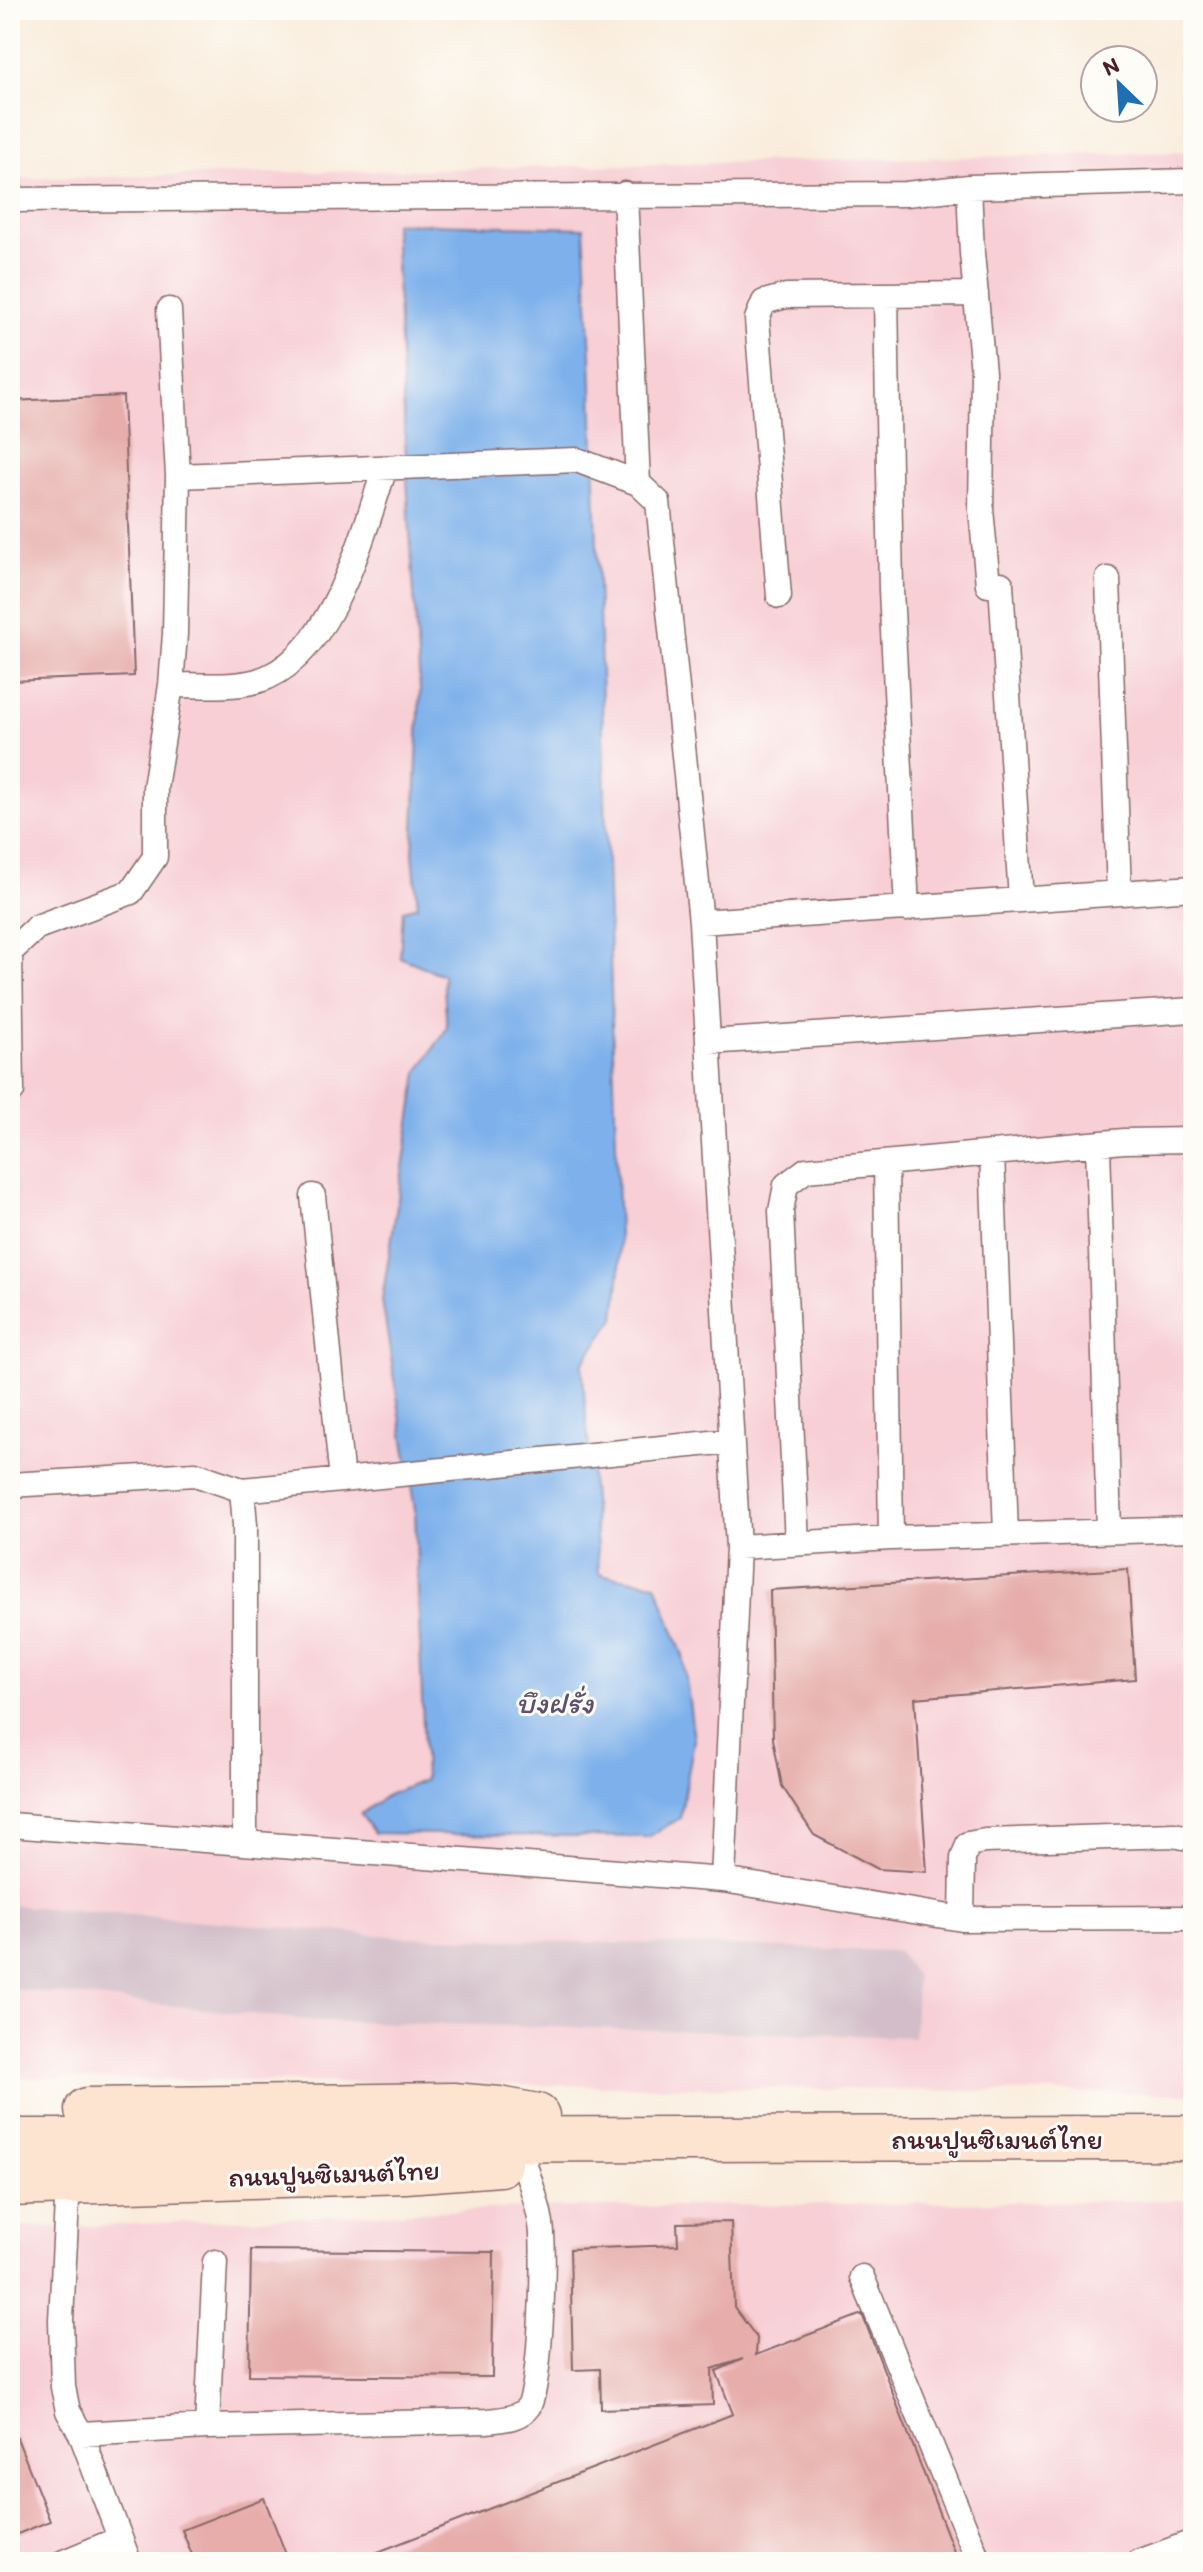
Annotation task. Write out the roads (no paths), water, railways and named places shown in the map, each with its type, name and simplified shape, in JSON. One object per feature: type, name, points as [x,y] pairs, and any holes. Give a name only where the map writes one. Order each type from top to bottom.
[{"type":"street","name":"ถนนปูนซิเมนต์ไทย","points":[[10,2111],[453,2105],[499,2109],[641,2140]]},
{"type":"street","name":"ถนนปูนซิเมนต์ไทย","points":[[10,2141],[1193,2138]]},
{"type":"street","name":"ถนนปูนซิเมนต์ไทย","points":[[10,2184],[405,2171],[524,2161],[641,2140]]},
{"type":"lane","points":[[10,200],[906,194],[969,187],[1193,181]]},
{"type":"lane","points":[[969,187],[983,372],[981,509],[994,585],[1021,900]]},
{"type":"lane","points":[[625,194],[638,483]]},
{"type":"lane","points":[[779,596],[757,319],[764,302],[786,296],[976,294]]},
{"type":"lane","points":[[886,295],[891,590],[907,909]]},
{"type":"lane","points":[[10,1091],[10,952],[37,927],[131,892],[155,857],[155,788],[171,685],[178,476],[169,310]]},
{"type":"lane","points":[[178,476],[577,460],[638,483],[658,502],[701,922],[738,1547],[723,1880]]},
{"type":"lane","points":[[171,685],[246,683],[272,675],[298,657],[329,612],[355,557],[385,468]]},
{"type":"lane","points":[[1108,579],[1119,893]]},
{"type":"lane","points":[[701,922],[1193,888]]},
{"type":"lane","points":[[708,1042],[1193,1010]]},
{"type":"lane","points":[[797,1543],[781,1211],[786,1185],[806,1170],[1098,1144],[1193,1140]]},
{"type":"lane","points":[[1098,1144],[1109,1531]]},
{"type":"lane","points":[[992,1153],[1006,1534]]},
{"type":"lane","points":[[886,1163],[891,1538]]},
{"type":"lane","points":[[313,1196],[342,1480]]},
{"type":"lane","points":[[10,1485],[195,1474],[242,1490],[731,1441]]},
{"type":"lane","points":[[242,1490],[245,1525],[245,1843]]},
{"type":"lane","points":[[738,1547],[891,1538],[1193,1529]]},
{"type":"lane","points":[[10,1825],[723,1880],[962,1919],[1193,1918]]},
{"type":"lane","points":[[962,1919],[963,1858],[968,1844],[1174,1835],[1193,1839]]},
{"type":"lane","points":[[81,2434],[207,2427],[488,2421],[515,2417],[529,2406],[535,2385],[541,2328],[542,2231],[524,2161]]},
{"type":"lane","points":[[64,2562],[124,2551],[81,2434],[68,2411],[63,2387],[61,2320],[68,2182]]},
{"type":"lane","points":[[207,2427],[215,2262]]},
{"type":"lane","points":[[862,2277],[979,2562]]},
{"type":"lane","points":[[1139,2562],[1193,2542]]},
{"type":"water","name":"บึงฝรั่ง","points":[[394,223],[584,228],[591,357],[620,1270],[615,1318],[582,1364],[599,1574],[656,1584],[683,1656],[694,1740],[680,1818],[648,1837],[374,1833],[361,1814],[386,1796],[425,1780],[415,1510],[382,1300],[418,1072],[447,1028],[443,975],[400,957],[403,910],[418,906],[413,854],[420,689]]}]
